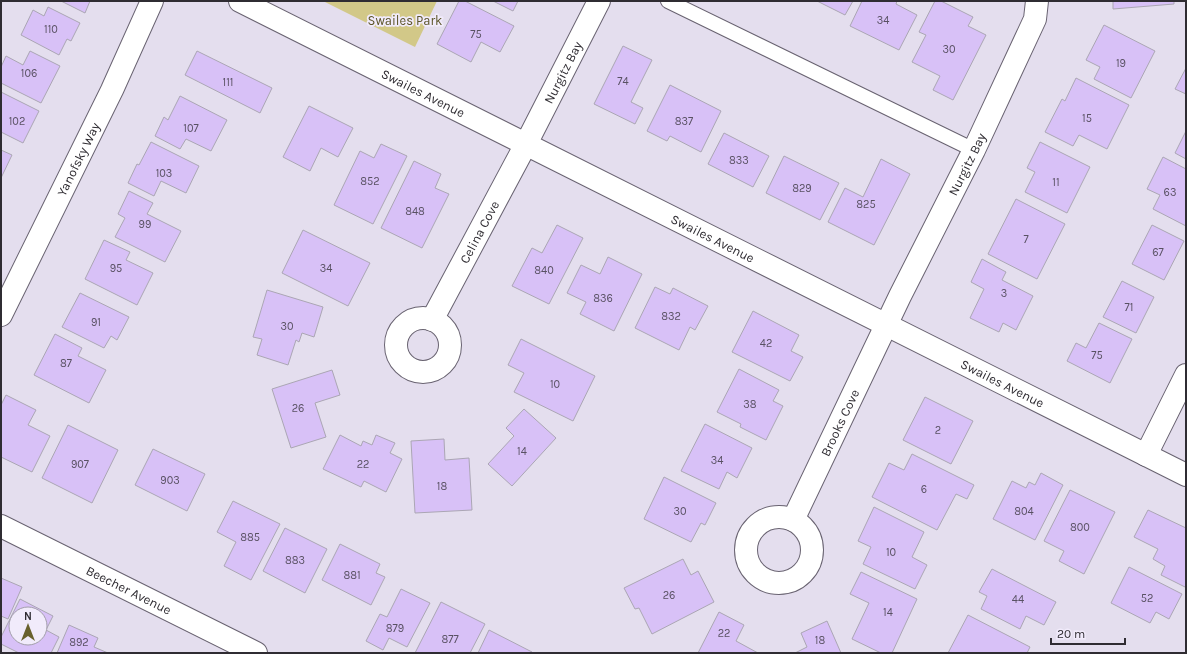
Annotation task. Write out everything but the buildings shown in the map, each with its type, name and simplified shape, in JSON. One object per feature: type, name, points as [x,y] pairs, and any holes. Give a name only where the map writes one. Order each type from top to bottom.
[{"type":"street","name":"Yanofsky Way","points":[[1,315],[112,90],[152,1]]},
{"type":"street","name":"Swailes Avenue","points":[[240,1],[1186,475]]},
{"type":"street","name":"Nurgitz Bay","points":[[526,144],[599,1]]},
{"type":"street","name":"Nurgitz Bay","points":[[886,325],[974,150],[1035,19],[1037,1]]},
{"type":"street","name":"Celina Cove","points":[[432,320],[526,144]]},
{"type":"street","name":"Brooks Cove","points":[[793,520],[886,325]]},
{"type":"street","points":[[1146,455],[1186,375]]},
{"type":"street","name":"Beecher Avenue","points":[[1,526],[256,653]]},
{"type":"lane","points":[[668,1],[974,150]]},
{"type":"green space","name":"Swailes Park","points":[[323,1],[437,1],[415,47]]}]
